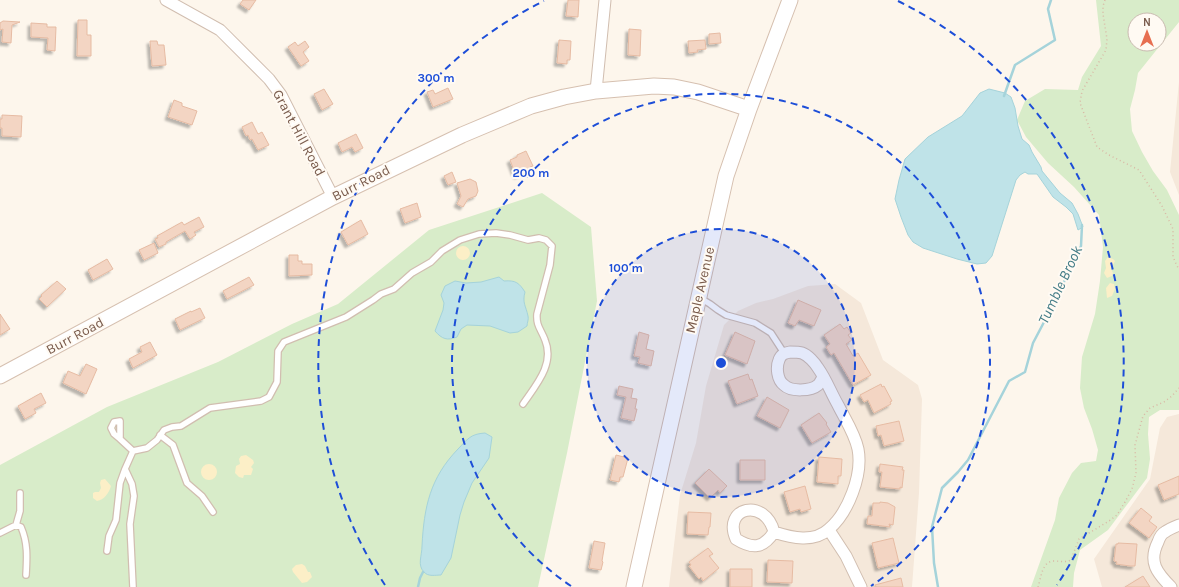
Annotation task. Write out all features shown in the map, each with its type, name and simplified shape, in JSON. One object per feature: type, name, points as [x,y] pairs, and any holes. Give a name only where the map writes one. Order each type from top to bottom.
[{"type":"street","name":"Grant Hill Road","points":[[166,0],[220,30],[269,79],[281,95],[333,197]]},
{"type":"street","points":[[596,91],[605,0]]},
{"type":"street","name":"Maple Avenue","points":[[634,587],[726,176],[749,109],[790,0]]},
{"type":"street","name":"Burr Road","points":[[0,376],[333,197],[462,135],[531,106],[564,97],[596,91],[654,86],[674,87],[698,92],[749,109]]},
{"type":"street","points":[[774,532],[796,538],[821,536],[838,520],[853,492],[858,472],[858,449],[848,425],[818,367],[803,353],[784,353],[779,358],[777,369],[783,385],[793,390],[808,389],[819,385],[823,377]]},
{"type":"street","points":[[1171,587],[1161,578],[1156,569],[1154,554],[1163,532],[1179,525]]},
{"type":"street","points":[[829,530],[846,556],[861,587]]},
{"type":"lane","points":[[133,451],[146,448],[158,440],[164,430],[182,426],[210,408],[261,401],[269,397],[277,382],[278,351],[284,342],[346,317],[381,294],[394,288],[412,273],[431,262],[442,251],[460,240],[479,234],[510,235],[528,240],[539,238],[546,240],[552,246],[550,265],[536,323],[546,340],[548,351],[547,366],[537,385],[524,404]]},
{"type":"lane","points":[[698,297],[726,315],[755,323],[771,333],[784,353]]},
{"type":"lane","points":[[160,435],[173,444],[187,483],[202,496],[212,512]]},
{"type":"lane","points":[[120,439],[133,451]]},
{"type":"lane","points":[[108,551],[109,536],[115,525],[120,483],[133,451]]},
{"type":"lane","points":[[125,469],[132,484],[134,496],[130,524],[133,587]]},
{"type":"lane","points":[[0,533],[16,524],[20,511],[20,493]]},
{"type":"lane","points":[[16,524],[21,527],[27,546],[26,575]]},
{"type":"path","points":[[1105,0],[1103,10],[1107,39],[1106,50],[1082,91],[1080,103],[1097,147],[1109,155],[1139,170],[1162,206],[1173,229],[1173,257],[1179,270]]},
{"type":"path","points":[[1038,587],[1043,569],[1047,563],[1052,561],[1066,562],[1071,560],[1079,539],[1099,528],[1116,515],[1132,489],[1136,473],[1135,445],[1142,416],[1150,408],[1164,402],[1172,396],[1179,388]]},
{"type":"shaded area","points":[[1179,82],[1179,195],[1170,172]]},
{"type":"shaded area","points":[[835,284],[861,303],[883,360],[918,385],[922,399],[919,493],[912,587],[669,587],[680,495],[696,443],[706,386],[724,325],[738,311],[756,303],[773,299],[808,286]]},
{"type":"shaded area","points":[[1179,414],[1179,587],[1102,587],[1094,559],[1150,479],[1160,428],[1167,417]]},
{"type":"green space","points":[[1096,0],[1179,0],[1179,22],[1167,37],[1167,12],[1127,12],[1127,52],[1155,52],[1138,73],[1130,109],[1132,131],[1153,171],[1167,190],[1179,215],[1179,410],[1160,410],[1149,417],[1148,434],[1150,459],[1147,478],[1108,530],[1080,550],[1074,573],[1073,587],[1031,587],[1055,520],[1059,498],[1072,473],[1081,463],[1096,461],[1098,450],[1084,408],[1080,388],[1082,357],[1095,314],[1103,247],[1099,215],[1074,187],[1048,163],[1026,137],[1017,120],[1025,101],[1045,89],[1078,90],[1082,77],[1101,46]]},
{"type":"green space","points":[[542,193],[591,227],[597,301],[567,453],[538,587],[0,587],[0,465],[107,407],[218,362],[292,324],[338,304],[429,230]]},
{"type":"sand","points":[[460,246],[466,246],[470,250],[470,256],[466,260],[460,260],[456,256],[456,250]]},
{"type":"sand","points":[[1108,257],[1115,261],[1111,269],[1113,273],[1112,276],[1107,278],[1104,273],[1106,268],[1105,261]]},
{"type":"sand","points":[[1110,283],[1114,284],[1115,289],[1112,296],[1107,298],[1106,288]]},
{"type":"sand","points":[[246,455],[253,460],[254,463],[251,467],[253,469],[251,475],[244,475],[243,478],[239,477],[235,473],[236,466],[240,464],[239,459],[241,456]]},
{"type":"sand","points":[[209,464],[215,466],[217,472],[215,478],[209,480],[203,478],[201,472],[203,466]]},
{"type":"sand","points":[[105,479],[111,486],[110,489],[104,498],[97,501],[93,498],[93,493],[99,492],[101,488],[101,480]]},
{"type":"sand","points":[[302,564],[308,572],[310,572],[312,577],[307,582],[302,583],[292,569],[296,565]]},
{"type":"water","points":[[989,89],[1005,93],[1011,97],[1022,139],[1029,145],[1042,171],[1060,193],[1072,203],[1083,227],[1078,230],[1073,214],[1053,197],[1037,174],[1028,174],[1025,172],[1016,180],[992,256],[986,263],[977,264],[923,248],[913,242],[908,235],[895,199],[905,159],[928,137],[962,116],[980,93]]},
{"type":"water","points":[[499,277],[504,281],[512,281],[517,283],[525,292],[524,302],[528,317],[527,326],[518,332],[510,333],[490,326],[467,325],[461,329],[457,337],[450,339],[440,336],[435,331],[443,310],[444,303],[441,295],[445,286],[455,281],[466,283],[481,282]]},
{"type":"water","points":[[485,433],[492,437],[489,458],[472,483],[464,502],[451,558],[441,575],[428,575],[422,569],[420,560],[425,518],[430,494],[448,460],[467,440],[473,436]]},
{"type":"building","points":[[243,0],[256,0],[249,10],[240,4]]},
{"type":"building","points":[[568,0],[579,0],[578,17],[566,16]]},
{"type":"building","points":[[78,20],[87,20],[87,35],[91,35],[91,56],[77,56]]},
{"type":"building","points":[[3,21],[20,22],[12,25],[11,43],[2,42],[3,29],[0,30],[0,23]]},
{"type":"building","points":[[31,23],[47,24],[47,27],[56,27],[55,51],[47,50],[48,38],[31,37]]},
{"type":"building","points":[[629,29],[641,30],[640,56],[628,55]]},
{"type":"building","points":[[720,33],[721,43],[709,44],[709,34]]},
{"type":"building","points":[[559,40],[571,41],[570,60],[567,60],[567,64],[557,63]]},
{"type":"building","points":[[705,40],[706,49],[689,53],[688,41]]},
{"type":"building","points":[[150,41],[157,41],[158,45],[164,45],[166,65],[152,66]]},
{"type":"building","points":[[305,41],[309,47],[303,52],[309,61],[301,66],[288,47],[295,42],[298,46]]},
{"type":"building","points":[[448,88],[453,99],[433,107],[427,92],[433,90],[435,94]]},
{"type":"building","points":[[324,89],[333,104],[322,110],[314,94]]},
{"type":"building","points":[[174,100],[182,103],[182,106],[197,111],[192,125],[168,117]]},
{"type":"building","points":[[2,115],[22,116],[21,137],[2,136],[0,119],[2,119]]},
{"type":"building","points":[[252,122],[258,134],[262,132],[269,145],[258,150],[252,139],[250,140],[248,135],[246,136],[242,127]]},
{"type":"building","points":[[356,134],[363,148],[355,152],[352,147],[342,152],[338,143]]},
{"type":"building","points":[[526,151],[533,166],[530,167],[531,170],[517,176],[510,160]]},
{"type":"building","points":[[452,172],[456,182],[448,185],[444,176]]},
{"type":"building","points":[[470,179],[476,182],[478,191],[476,196],[468,199],[463,207],[457,204],[461,196],[457,183]]},
{"type":"building","points":[[417,203],[421,217],[405,223],[400,209]]},
{"type":"building","points":[[199,217],[204,227],[194,232],[196,235],[190,239],[185,231],[159,247],[155,239],[158,238],[157,236],[182,222],[184,225]]},
{"type":"building","points":[[361,220],[368,234],[348,245],[341,232]]},
{"type":"building","points":[[154,243],[158,253],[144,260],[139,250]]},
{"type":"building","points":[[289,255],[298,255],[298,261],[302,261],[302,264],[312,264],[312,275],[289,276]]},
{"type":"building","points":[[107,259],[113,269],[93,280],[88,270]]},
{"type":"building","points":[[249,277],[254,285],[227,299],[223,291]]},
{"type":"building","points":[[57,281],[66,289],[47,307],[39,299],[42,296],[41,295]]},
{"type":"building","points":[[798,300],[821,310],[814,326],[799,320],[795,326],[788,323]]},
{"type":"building","points":[[200,308],[205,318],[180,330],[175,319]]},
{"type":"building","points":[[0,314],[10,329],[0,335]]},
{"type":"building","points":[[840,324],[844,329],[847,327],[851,333],[848,335],[852,340],[846,344],[853,356],[858,353],[871,375],[853,385],[834,353],[831,355],[826,347],[830,344],[824,335]]},
{"type":"building","points":[[639,332],[649,335],[646,349],[654,351],[651,366],[638,363],[640,357],[634,356]]},
{"type":"building","points":[[735,332],[755,341],[747,364],[725,355]]},
{"type":"building","points":[[150,342],[157,355],[133,368],[129,359],[142,352],[140,347]]},
{"type":"building","points":[[86,364],[97,369],[86,394],[63,383],[68,371],[80,376]]},
{"type":"building","points":[[748,374],[750,380],[752,379],[758,396],[737,404],[728,381]]},
{"type":"building","points":[[881,384],[882,387],[884,386],[892,401],[890,402],[891,404],[874,413],[868,400],[864,402],[860,395]]},
{"type":"building","points":[[619,386],[633,389],[631,398],[637,399],[635,409],[637,409],[634,421],[621,418],[626,397],[617,395]]},
{"type":"building","points":[[41,393],[46,403],[34,409],[36,413],[25,419],[18,406]]},
{"type":"building","points":[[767,397],[789,410],[780,428],[757,416]]},
{"type":"building","points":[[819,413],[827,423],[826,424],[831,432],[812,443],[801,425]]},
{"type":"building","points":[[899,421],[904,441],[884,446],[881,435],[878,436],[876,426]]},
{"type":"building","points":[[616,455],[628,458],[623,477],[620,477],[619,482],[610,480]]},
{"type":"building","points":[[819,457],[842,459],[841,476],[838,476],[838,484],[817,482]]},
{"type":"building","points":[[740,460],[765,460],[765,480],[740,480]]},
{"type":"building","points":[[880,464],[903,467],[902,488],[880,487],[882,472],[879,472]]},
{"type":"building","points":[[709,469],[727,486],[720,493],[718,490],[710,498],[695,483]]},
{"type":"building","points":[[1179,476],[1179,494],[1164,500],[1158,485]]},
{"type":"building","points":[[805,486],[811,509],[801,512],[800,509],[790,512],[784,492]]},
{"type":"building","points":[[873,503],[888,503],[895,507],[893,525],[889,524],[890,527],[867,524],[868,516],[872,516]]},
{"type":"building","points":[[1141,508],[1152,517],[1149,521],[1157,527],[1149,538],[1129,523]]},
{"type":"building","points":[[688,512],[711,513],[708,535],[687,534]]},
{"type":"building","points":[[893,538],[899,563],[878,568],[872,543]]},
{"type":"building","points":[[594,541],[605,543],[601,570],[589,568]]},
{"type":"building","points":[[1116,544],[1137,544],[1135,566],[1116,564],[1117,562],[1114,561]]},
{"type":"building","points":[[708,548],[713,554],[709,556],[719,568],[703,581],[701,577],[699,579],[689,566],[691,565],[689,562]]},
{"type":"building","points":[[768,560],[793,561],[792,583],[767,582]]},
{"type":"building","points":[[730,569],[752,569],[752,587],[730,587]]},
{"type":"building","points":[[1143,576],[1150,587],[1125,587]]},
{"type":"building","points":[[901,578],[903,587],[876,587],[875,585]]},
{"type":"waterway","name":"Tumble Brook","points":[[1004,96],[1015,65],[1055,40],[1048,9],[1051,0]]},
{"type":"waterway","name":"Tumble Brook","points":[[938,587],[934,563],[932,527],[942,488],[968,460],[1009,381],[1025,372],[1033,343],[1081,246],[1082,225]]},
{"type":"waterway","points":[[418,587],[423,572]]}]
